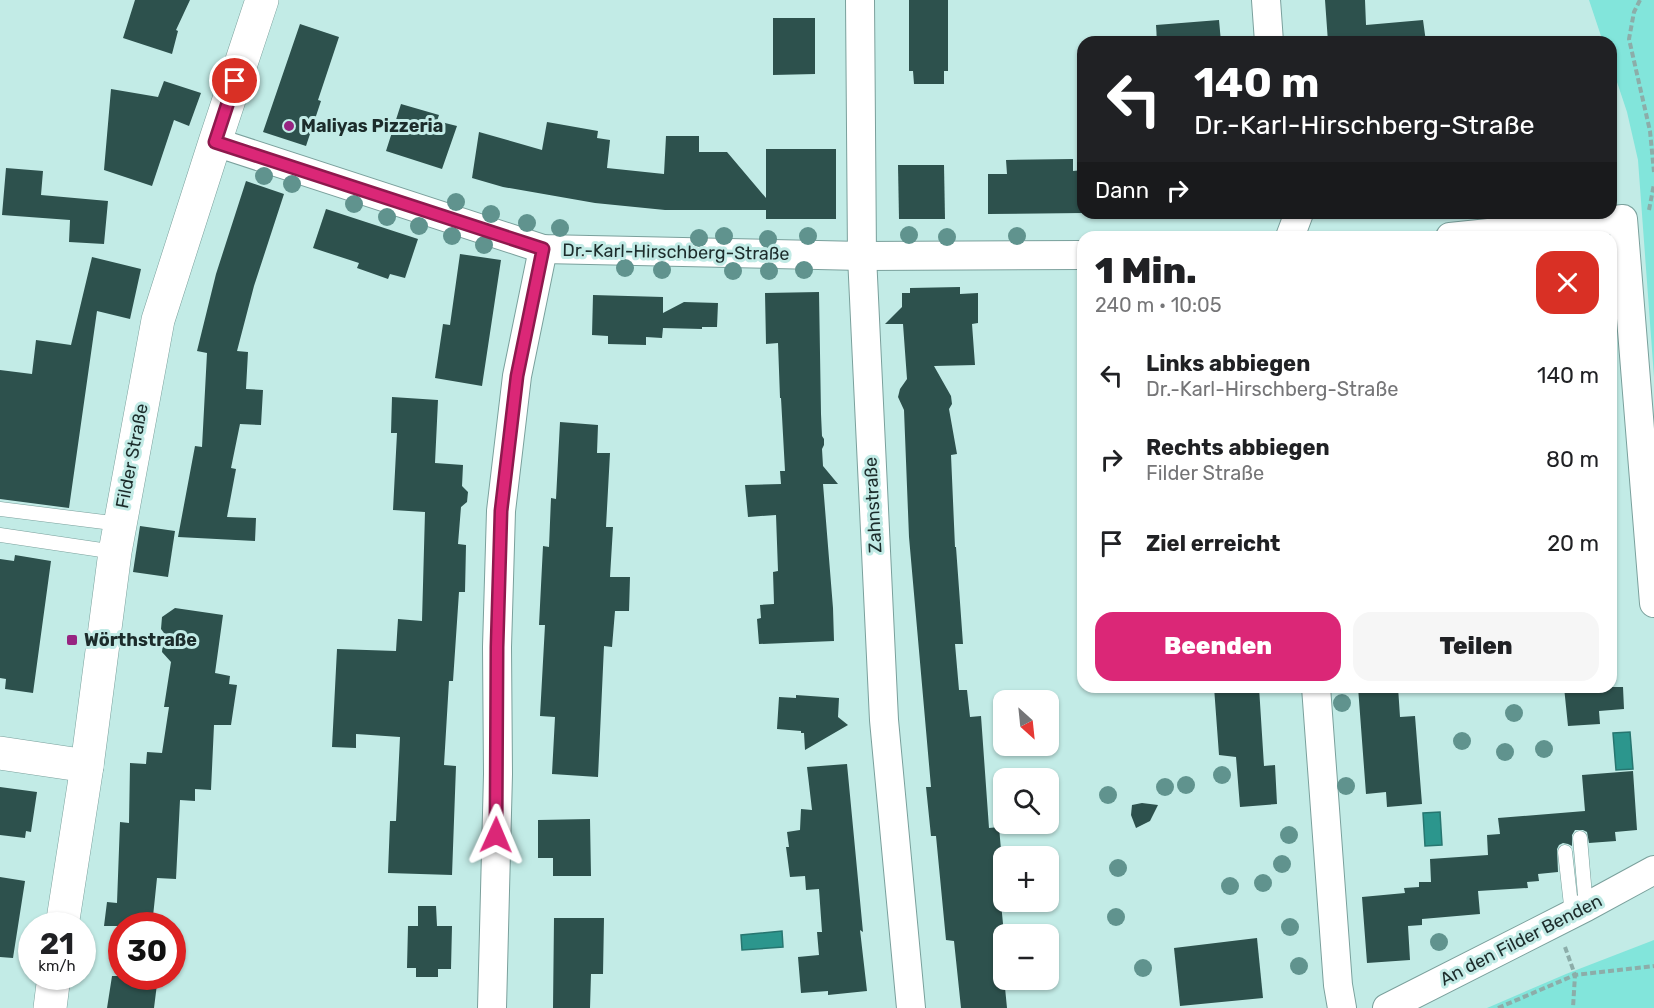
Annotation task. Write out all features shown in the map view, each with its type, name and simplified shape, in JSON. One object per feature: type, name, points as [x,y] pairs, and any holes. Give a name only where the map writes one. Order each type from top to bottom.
[{"type":"street","name":"Filder Straße","points":[[64,912],[87,766],[117,538],[158,320],[262,0]]},
{"type":"street","name":"Zahnstraße","points":[[860,0],[862,256],[884,720],[911,1008]]},
{"type":"street","points":[[1266,0],[1269,36]]},
{"type":"street","name":"Dr.-Karl-Hirschberg-Straße","points":[[215,142],[543,249],[862,256],[1077,255]]},
{"type":"street","points":[[1509,231],[1636,218],[1654,603]]},
{"type":"street","points":[[492,1008],[498,786],[497,647],[501,511],[517,376],[543,249]]},
{"type":"street","points":[[1316,693],[1338,985],[1342,1008]]},
{"type":"street","points":[[0,753],[87,766]]},
{"type":"street","name":"An den Filder Benden","points":[[1387,1008],[1579,911],[1654,870]]},
{"type":"street","points":[[50,1008],[52,990]]},
{"type":"lane","points":[[0,509],[117,538]]},
{"type":"lane","points":[[0,535],[117,538]]},
{"type":"lane","points":[[1579,911],[1580,838]]},
{"type":"lane","points":[[1565,852],[1579,911]]},
{"type":"path","points":[[1640,0],[1634,12],[1629,39],[1650,132],[1654,172]]},
{"type":"path","points":[[1636,218],[1654,184]]},
{"type":"path","points":[[1498,1008],[1575,975],[1654,966]]},
{"type":"path","points":[[1573,1008],[1575,975]]},
{"type":"shaded area","points":[[1589,0],[1654,0],[1654,377],[1638,160],[1627,112],[1617,82],[1617,36],[1601,36]]},
{"type":"shaded area","points":[[1630,732],[1633,769],[1616,770],[1613,733]]},
{"type":"shaded area","points":[[1440,812],[1442,845],[1425,846],[1423,813]]},
{"type":"shaded area","points":[[782,931],[783,947],[742,950],[741,935]]},
{"type":"shaded area","points":[[1654,940],[1654,1008],[1487,1008],[1566,974]]},
{"type":"building","points":[[135,0],[190,0],[176,30],[178,31],[172,54],[123,38]]},
{"type":"building","points":[[909,0],[948,0],[948,71],[944,71],[944,84],[914,84],[913,71],[909,71]]},
{"type":"building","points":[[1325,0],[1365,0],[1366,25],[1423,20],[1425,36],[1328,36]]},
{"type":"building","points":[[773,18],[815,18],[815,74],[773,75]]},
{"type":"building","points":[[1219,20],[1220,36],[1157,36],[1156,25]]},
{"type":"building","points":[[300,24],[339,37],[318,100],[321,101],[306,146],[263,132]]},
{"type":"building","points":[[164,81],[201,93],[189,126],[174,120],[152,186],[104,170],[111,89],[158,97]]},
{"type":"building","points":[[401,104],[439,115],[437,121],[457,126],[442,169],[386,151]]},
{"type":"building","points":[[547,122],[598,131],[597,138],[610,140],[607,168],[664,174],[666,136],[699,136],[699,152],[727,152],[766,198],[766,149],[836,149],[836,219],[766,219],[766,210],[665,210],[595,203],[503,187],[472,178],[479,132],[542,150]]},
{"type":"building","points":[[1073,159],[1073,171],[1077,171],[1077,213],[988,214],[988,174],[1007,174],[1006,160]]},
{"type":"building","points":[[898,165],[944,165],[945,219],[899,219]]},
{"type":"building","points":[[6,168],[43,171],[41,195],[108,201],[104,244],[69,242],[70,220],[2,215]]},
{"type":"building","points":[[246,181],[284,194],[254,286],[237,351],[248,352],[246,389],[263,390],[261,425],[240,424],[231,468],[236,469],[227,517],[256,518],[255,541],[178,537],[195,446],[202,447],[207,353],[197,351],[216,274]]},
{"type":"building","points":[[326,209],[418,239],[405,278],[390,274],[388,279],[357,268],[359,263],[313,248]]},
{"type":"building","points":[[460,254],[501,260],[482,386],[435,378],[443,324],[450,325]]},
{"type":"building","points":[[92,257],[141,269],[130,319],[97,311],[69,508],[0,499],[0,370],[32,374],[36,340],[71,345]]},
{"type":"building","points":[[960,287],[960,294],[978,293],[978,323],[972,324],[975,365],[934,366],[951,396],[952,404],[949,409],[957,454],[951,455],[955,547],[963,644],[955,644],[959,690],[967,690],[970,717],[981,716],[989,828],[993,828],[993,834],[1000,834],[1001,846],[993,846],[993,912],[1002,912],[1003,924],[993,924],[993,990],[1005,990],[1007,1008],[961,1008],[954,941],[946,940],[936,836],[931,836],[926,787],[931,787],[909,537],[904,410],[898,397],[907,379],[903,324],[885,324],[902,307],[902,293],[910,293],[910,288]]},
{"type":"building","points":[[819,292],[823,466],[838,484],[823,484],[834,641],[759,644],[757,619],[761,618],[760,605],[774,604],[773,572],[778,571],[776,515],[748,517],[745,485],[781,484],[780,471],[785,471],[778,343],[766,344],[765,293]]},
{"type":"building","points":[[593,295],[663,297],[663,313],[684,302],[718,303],[717,327],[663,328],[662,338],[646,337],[646,345],[608,344],[608,336],[592,335]]},
{"type":"building","points":[[392,397],[438,400],[435,463],[463,465],[462,486],[468,492],[467,502],[461,507],[458,544],[466,545],[465,592],[459,592],[453,681],[449,681],[444,765],[456,766],[452,875],[388,873],[390,821],[396,821],[400,737],[356,734],[356,748],[332,747],[337,649],[396,651],[398,619],[422,621],[425,512],[393,510],[397,433],[391,433]]},
{"type":"building","points":[[560,422],[598,425],[597,453],[610,453],[606,527],[613,527],[610,577],[630,577],[629,611],[615,611],[612,647],[604,646],[598,777],[552,774],[555,717],[540,716],[545,625],[539,625],[543,546],[549,547],[551,498],[556,499]]},
{"type":"building","points":[[140,526],[175,531],[168,577],[133,572]]},
{"type":"building","points":[[15,555],[51,561],[33,693],[5,689],[6,679],[0,678],[0,559],[14,561]]},
{"type":"building","points":[[175,608],[223,615],[215,673],[230,676],[229,684],[237,685],[231,725],[214,725],[211,790],[195,789],[195,801],[180,800],[176,879],[157,878],[153,912],[108,912],[108,926],[104,926],[107,902],[117,903],[120,822],[129,823],[130,763],[146,764],[147,752],[162,753],[169,707],[164,707],[171,662],[162,652],[164,633],[161,629],[162,617]]},
{"type":"building","points":[[1617,687],[1623,687],[1624,709],[1599,711],[1600,724],[1568,726],[1565,693],[1617,693]]},
{"type":"building","points":[[1214,693],[1259,693],[1264,766],[1275,765],[1277,804],[1240,807],[1236,757],[1219,755]]},
{"type":"building","points":[[1358,693],[1398,693],[1400,717],[1415,716],[1422,804],[1387,807],[1386,792],[1366,794]]},
{"type":"building","points":[[796,695],[839,698],[838,717],[848,725],[805,750],[804,733],[777,729],[779,697],[796,698]]},
{"type":"building","points":[[847,764],[867,991],[828,995],[828,991],[801,993],[798,957],[819,955],[817,932],[822,932],[819,889],[806,890],[805,876],[790,877],[786,847],[789,847],[787,832],[800,830],[801,809],[812,810],[807,767]]},
{"type":"building","points":[[1633,771],[1637,830],[1615,832],[1616,841],[1589,843],[1587,832],[1575,830],[1572,835],[1572,846],[1563,843],[1557,849],[1558,872],[1538,874],[1539,881],[1527,882],[1528,888],[1478,891],[1480,914],[1422,919],[1422,925],[1408,926],[1410,960],[1367,963],[1362,897],[1405,893],[1404,888],[1419,887],[1419,882],[1431,882],[1430,859],[1488,855],[1487,835],[1500,834],[1498,818],[1585,811],[1582,775]]},
{"type":"building","points":[[0,787],[37,792],[31,832],[26,831],[25,838],[0,835]]},
{"type":"building","points":[[1142,803],[1158,805],[1150,821],[1136,828],[1131,815],[1132,805]]},
{"type":"building","points":[[590,819],[591,876],[553,876],[553,858],[538,858],[538,820]]},
{"type":"building","points":[[0,877],[25,881],[20,912],[18,912],[13,958],[0,957]]},
{"type":"building","points":[[418,906],[436,906],[437,926],[452,926],[451,969],[438,969],[438,977],[416,977],[416,968],[407,968],[408,926],[418,926]]},
{"type":"building","points":[[554,918],[604,918],[603,974],[591,974],[590,1008],[553,1008]]},
{"type":"building","points":[[1257,938],[1263,998],[1180,1006],[1174,948]]},
{"type":"building","points":[[110,990],[156,990],[154,1008],[107,1008]]},
{"type":"place","name":"Maliyas Pizzeria","points":[[289,126]]},
{"type":"place","name":"Wörthstraße","points":[[72,640]]},
{"type":"route","points":[[235,81],[215,142],[543,249],[517,376],[501,511],[497,647],[496,835]]}]
